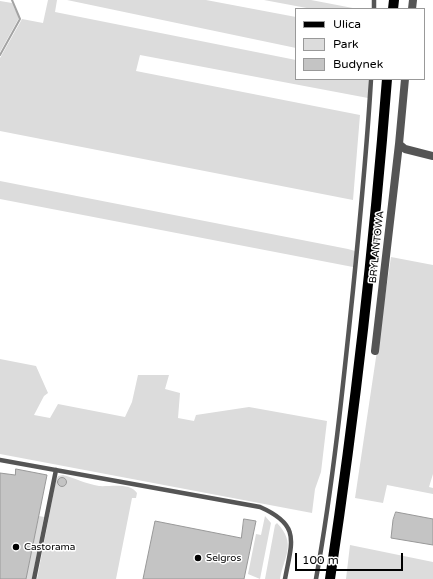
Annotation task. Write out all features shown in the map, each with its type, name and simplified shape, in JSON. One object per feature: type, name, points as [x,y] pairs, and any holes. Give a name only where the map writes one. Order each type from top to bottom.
[{"type":"main road","points":[[330,579],[341,502],[378,186],[387,80]]},
{"type":"street","name":"BRYLANTOWA","points":[[375,351],[405,80]]},
{"type":"street","points":[[399,144],[405,150],[433,156]]},
{"type":"lane","points":[[316,579],[326,521],[346,360],[368,142],[371,80]]},
{"type":"lane","points":[[0,460],[260,507],[284,522],[291,534],[292,544],[285,579]]},
{"type":"lane","points":[[34,579],[56,470]]},
{"type":"green space","points":[[48,0],[57,0],[55,12],[295,60],[295,80],[368,80],[368,98],[140,55],[136,71],[360,115],[353,200],[0,131],[0,58],[22,19],[43,23]]},
{"type":"green space","points":[[67,0],[206,0],[295,17],[295,48]]},
{"type":"green space","points":[[264,0],[311,0],[353,8],[307,8]]},
{"type":"green space","points":[[0,1],[12,3],[19,18],[0,52]]},
{"type":"green space","points":[[0,181],[348,249],[355,251],[353,267],[0,199]]},
{"type":"green space","points":[[391,257],[433,265],[433,474],[429,487],[433,488],[433,494],[387,485],[383,503],[355,498]]},
{"type":"green space","points":[[0,359],[36,366],[48,393],[44,396],[34,415],[50,418],[58,404],[125,417],[132,402],[138,375],[169,375],[165,389],[180,393],[178,418],[194,421],[196,415],[249,407],[327,421],[321,472],[315,489],[312,513],[0,454]]},
{"type":"green space","points":[[63,475],[99,486],[130,487],[137,493],[136,498],[132,498],[116,579],[37,579],[56,480],[58,476]]},
{"type":"green space","points":[[39,516],[44,517],[32,579],[26,579]]},
{"type":"green space","points":[[265,516],[271,523],[260,579],[248,574],[256,534],[261,535]]},
{"type":"green space","points":[[277,523],[283,530],[286,537],[288,550],[280,579],[265,579],[275,525]]},
{"type":"green space","points":[[350,545],[433,562],[433,579],[346,579]]},
{"type":"building","name":"Castorama","points":[[16,469],[47,475],[26,579],[0,579],[0,473],[15,475]]},
{"type":"building","points":[[60,478],[64,478],[66,482],[64,486],[60,486],[58,484],[58,480]]},
{"type":"building","points":[[396,512],[433,519],[433,545],[391,538],[393,520]]},
{"type":"building","name":"Selgros","points":[[244,519],[256,521],[244,579],[143,579],[155,521],[241,538]]},
{"type":"waterway","points":[[0,55],[20,19],[12,0]]},
{"type":"place","name":"Castorama","points":[[16,547]]},
{"type":"place","name":"Selgros","points":[[198,558]]}]
